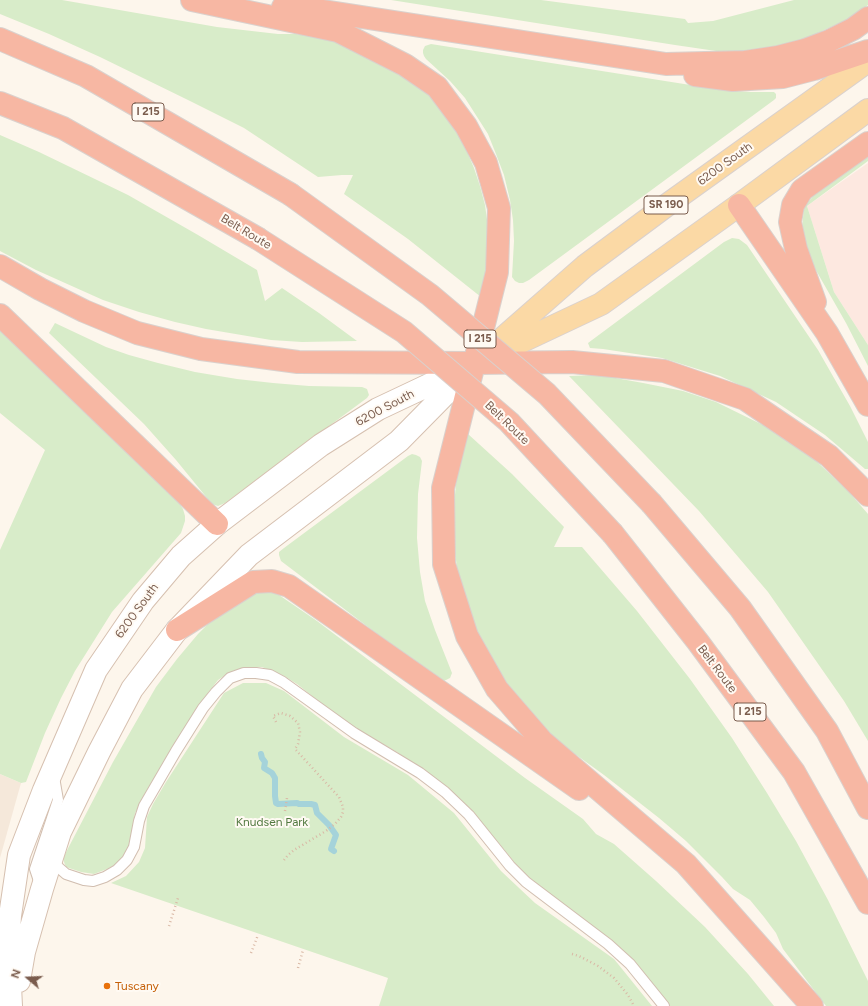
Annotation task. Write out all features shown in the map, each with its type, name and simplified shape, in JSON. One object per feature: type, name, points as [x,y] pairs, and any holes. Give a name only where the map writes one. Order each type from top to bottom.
[{"type":"highway","points":[[192,0],[338,31],[405,65],[437,87],[466,126],[486,163],[499,208],[497,272],[443,488],[444,564],[467,636],[497,689],[542,742],[686,864],[812,1006]]},
{"type":"highway","points":[[216,0],[316,10],[666,64],[745,62],[778,57],[830,41],[853,29],[868,18]]},
{"type":"highway","name":"I 215","points":[[0,39],[86,76],[290,194],[430,295],[548,394],[652,504],[740,608],[827,731],[868,808]]},
{"type":"highway","points":[[666,64],[694,75],[733,80],[783,78],[868,51]]},
{"type":"highway","name":"Belt Route","points":[[0,103],[63,128],[257,238],[404,332],[509,422],[613,534],[698,642],[794,772],[868,903]]},
{"type":"highway","points":[[827,333],[796,249],[790,222],[793,205],[802,190],[868,143]]},
{"type":"highway","points":[[739,205],[827,333],[868,405]]},
{"type":"highway","points":[[0,266],[40,289],[84,311],[137,333],[201,349],[298,362],[572,362],[664,371],[745,399],[829,456],[868,496]]},
{"type":"highway","points":[[0,316],[217,524]]},
{"type":"highway","points":[[177,630],[253,582],[272,581],[289,586],[686,864]]},
{"type":"main road","name":"6200 South","points":[[15,1006],[24,952],[60,832],[132,689],[177,630],[248,555],[399,441],[475,363],[585,266],[667,205],[868,61]]},
{"type":"main road","name":"6200 South","points":[[11,1006],[8,946],[10,916],[19,855],[52,769],[96,670],[143,601],[181,556],[217,524],[321,445],[378,409],[601,304],[868,110]]},
{"type":"main road","points":[[0,904],[19,855]]},
{"type":"lane","points":[[54,849],[55,862],[58,868],[75,878],[93,881],[105,877],[117,870],[127,860],[134,847],[139,821],[144,806],[176,750],[216,692],[230,678],[244,673],[270,675],[283,682],[354,733],[420,773],[445,792],[469,816],[510,866],[526,882],[608,944],[630,964],[664,1006]]},
{"type":"lane","points":[[42,889],[35,869],[58,800],[52,769]]},
{"type":"path","points":[[276,722],[273,716],[281,713],[290,716],[298,723],[300,732],[296,749],[339,797],[343,806],[341,818],[335,824],[294,850],[284,860]]},
{"type":"path","points":[[286,811],[287,798]]},
{"type":"path","points":[[169,926],[178,898]]},
{"type":"path","points":[[251,953],[258,935]]},
{"type":"path","points":[[298,968],[303,950]]},
{"type":"path","points":[[572,954],[598,966],[614,978],[628,995],[634,1006]]},
{"type":"shaded area","points":[[868,163],[868,345],[834,292],[807,206]]},
{"type":"shaded area","points":[[0,774],[21,783],[0,858]]},
{"type":"green space","points":[[0,0],[62,0],[217,27],[278,34],[296,34],[325,39],[343,43],[362,51],[414,83],[428,94],[453,126],[465,147],[480,186],[485,205],[488,227],[487,266],[481,297],[408,239],[344,194],[353,175],[318,177],[244,128],[100,57],[0,14]]},
{"type":"green space","points":[[391,0],[541,0],[685,19],[688,23],[713,21],[794,0],[868,0],[868,5],[855,16],[809,37],[781,47],[734,52],[675,45]]},
{"type":"green space","points":[[431,44],[722,90],[774,92],[776,94],[776,98],[529,280],[519,283],[512,277],[514,241],[513,220],[504,175],[488,134],[465,98],[424,56],[423,50],[425,46]]},
{"type":"green space","points":[[0,135],[128,195],[198,235],[257,270],[265,301],[282,288],[357,341],[302,342],[271,340],[175,322],[103,300],[36,270],[0,251]]},
{"type":"green space","points":[[868,151],[868,161],[807,206],[834,292],[868,345],[868,366],[846,323],[809,258],[802,228],[804,208],[822,184]]},
{"type":"green space","points":[[732,238],[739,239],[747,245],[818,350],[850,406],[868,442],[868,469],[865,469],[825,435],[776,402],[720,376],[662,358],[590,348],[588,343],[724,242]]},
{"type":"green space","points":[[0,322],[151,469],[179,503],[185,516],[181,533],[112,612],[75,671],[45,733],[26,782],[21,783],[0,774],[0,550],[45,450],[0,413]]},
{"type":"green space","points":[[55,323],[106,347],[129,355],[195,372],[273,383],[309,386],[362,387],[367,389],[369,395],[367,398],[225,503],[218,506],[212,504],[144,424],[49,333]]},
{"type":"green space","points":[[599,375],[683,391],[716,402],[769,428],[814,459],[848,491],[868,514],[868,741],[844,701],[768,592],[699,511],[569,376]]},
{"type":"green space","points":[[468,434],[512,474],[564,527],[554,547],[582,547],[637,611],[690,679],[732,738],[796,841],[828,900],[868,981],[868,1006],[826,1006],[783,949],[776,933],[750,900],[733,889],[686,841],[659,818],[553,738],[516,700],[479,642],[458,575],[454,545],[453,516],[461,455]]},
{"type":"green space","points":[[412,454],[420,457],[422,461],[418,494],[417,538],[420,572],[425,601],[452,673],[450,678],[443,681],[438,680],[281,561],[279,555],[279,552],[284,548]]},
{"type":"green space","points":[[261,591],[279,595],[317,621],[525,778],[583,819],[596,834],[614,844],[705,927],[748,974],[774,1006],[670,1006],[633,962],[559,905],[523,873],[478,819],[444,787],[397,752],[346,723],[297,684],[284,676],[262,667],[251,667],[227,674],[218,680],[208,693],[185,728],[135,813],[130,847],[124,858],[107,869],[94,874],[81,872],[66,867],[63,858],[113,762],[156,687],[198,634],[219,613],[237,601]]},
{"type":"green space","name":"Knudsen Park","points":[[243,683],[266,683],[284,691],[344,737],[408,775],[454,813],[501,871],[535,903],[614,959],[652,1006],[379,1006],[388,978],[111,883],[126,876],[139,862],[145,848],[147,817],[153,804],[224,693]]},
{"type":"waterway","points":[[261,754],[265,762],[264,768],[272,773],[275,778],[276,803],[315,805],[317,813],[329,825],[336,835],[331,849],[334,851]]},
{"type":"place","name":"Tuscany","points":[[107,986]]}]
